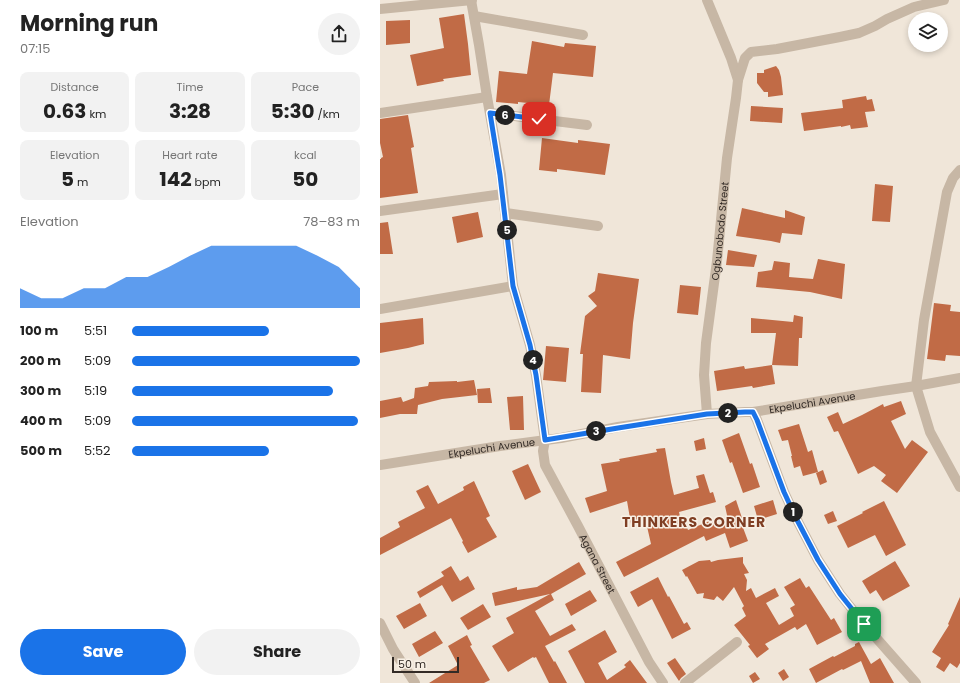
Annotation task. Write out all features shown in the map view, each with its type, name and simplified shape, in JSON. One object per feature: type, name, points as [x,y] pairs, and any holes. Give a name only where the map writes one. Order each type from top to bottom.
[{"type":"street","points":[[380,9],[471,0],[503,194],[513,286],[530,345],[536,375],[545,440]]},
{"type":"street","points":[[707,0],[727,48],[738,80]]},
{"type":"street","name":"Ogbunobodo Street","points":[[707,414],[704,375],[706,343],[718,261],[727,158],[738,80],[745,58],[751,52],[833,39],[859,33],[914,7],[944,0]]},
{"type":"street","points":[[474,16],[583,35]]},
{"type":"street","points":[[380,113],[487,97]]},
{"type":"street","points":[[490,113],[587,125]]},
{"type":"street","points":[[960,170],[953,178],[947,192],[924,320],[916,386],[930,432],[960,487]]},
{"type":"street","points":[[380,211],[503,194]]},
{"type":"street","points":[[505,213],[598,226]]},
{"type":"street","points":[[380,308],[513,286]]},
{"type":"street","name":"Ekpeluchi Avenue","points":[[380,465],[707,414],[753,412],[960,378]]},
{"type":"street","points":[[753,412],[784,492],[818,560],[840,594],[864,624],[916,683]]},
{"type":"street","name":"Agana Street","points":[[545,440],[543,451],[545,465],[649,662],[663,683]]},
{"type":"street","points":[[380,623],[393,649],[415,683]]},
{"type":"street","points":[[686,683],[737,642]]},
{"type":"building","points":[[464,14],[471,75],[443,79],[444,81],[417,86],[410,55],[444,48],[439,18]]},
{"type":"building","points":[[410,20],[410,43],[386,45],[386,21]]},
{"type":"building","points":[[532,41],[564,47],[565,43],[596,46],[593,77],[553,73],[549,105],[518,102],[518,104],[496,102],[499,71],[527,74]]},
{"type":"building","points":[[776,66],[781,77],[783,95],[768,97],[768,92],[764,92],[757,83],[757,73],[764,73],[764,70]]},
{"type":"building","points":[[866,96],[867,100],[872,99],[875,111],[865,112],[868,127],[851,129],[850,125],[804,131],[801,113],[843,108],[842,100]]},
{"type":"building","points":[[751,106],[783,108],[782,123],[750,121]]},
{"type":"building","points":[[408,115],[414,147],[411,148],[418,193],[380,198],[380,159],[383,157],[380,143],[380,119]]},
{"type":"building","points":[[542,138],[578,143],[578,140],[610,144],[605,175],[557,169],[557,172],[539,170]]},
{"type":"building","points":[[875,184],[893,186],[890,222],[872,221]]},
{"type":"building","points":[[742,208],[785,218],[785,210],[805,217],[802,235],[782,233],[780,243],[736,236]]},
{"type":"building","points":[[478,212],[483,237],[457,243],[452,217]]},
{"type":"building","points":[[388,222],[393,254],[380,254],[380,223]]},
{"type":"building","points":[[728,250],[757,255],[754,267],[726,265]]},
{"type":"building","points":[[818,259],[845,264],[842,299],[810,292],[756,287],[758,272],[772,270],[774,261],[790,263],[789,277],[813,279]]},
{"type":"building","points":[[598,273],[639,279],[630,359],[603,355],[601,393],[581,392],[583,354],[580,354],[585,316],[597,306],[588,296],[595,291]]},
{"type":"building","points":[[680,285],[701,287],[698,315],[677,313]]},
{"type":"building","points":[[934,303],[951,305],[950,311],[960,312],[960,356],[946,355],[945,361],[927,359]]},
{"type":"building","points":[[794,315],[803,317],[802,338],[799,338],[798,366],[772,365],[776,333],[751,333],[751,318],[793,322]]},
{"type":"building","points":[[423,318],[424,344],[380,353],[380,323]]},
{"type":"building","points":[[546,346],[569,348],[566,382],[543,380]]},
{"type":"building","points":[[772,365],[775,384],[753,388],[752,386],[717,391],[714,371],[744,366],[745,369]]},
{"type":"building","points":[[474,380],[477,395],[442,399],[418,405],[417,414],[400,414],[380,418],[380,401],[401,397],[403,402],[414,398],[415,388],[428,386],[429,382],[457,382]]},
{"type":"building","points":[[490,388],[492,403],[478,403],[477,389]]},
{"type":"building","points":[[523,396],[524,430],[510,430],[507,397]]},
{"type":"building","points":[[901,401],[906,414],[891,421],[905,449],[912,440],[928,452],[897,493],[881,481],[886,475],[874,466],[858,474],[838,431],[834,432],[827,417],[838,412],[843,424],[883,404],[884,407]]},
{"type":"building","points":[[799,424],[808,452],[812,450],[818,472],[803,476],[800,466],[794,468],[788,440],[782,441],[778,430]]},
{"type":"building","points":[[739,433],[750,464],[752,463],[760,487],[743,493],[722,440]]},
{"type":"building","points":[[704,438],[706,449],[696,451],[694,441]]},
{"type":"building","points":[[665,448],[674,495],[699,488],[696,476],[704,474],[710,493],[713,492],[716,502],[679,512],[682,527],[686,525],[688,530],[712,520],[715,527],[728,523],[725,506],[736,500],[744,524],[742,525],[748,541],[730,548],[725,533],[706,541],[704,536],[624,577],[616,562],[651,544],[646,522],[631,524],[627,501],[590,513],[585,498],[607,491],[601,464],[657,452],[656,449]]},
{"type":"building","points":[[528,464],[541,492],[525,500],[512,471]]},
{"type":"building","points":[[823,470],[827,482],[820,485],[816,473]]},
{"type":"building","points":[[474,481],[490,516],[486,518],[497,537],[468,553],[451,518],[380,555],[380,538],[400,527],[398,522],[425,508],[416,491],[428,485],[438,504],[464,490],[463,487]]},
{"type":"building","points":[[773,500],[777,514],[758,520],[754,506]]},
{"type":"building","points":[[884,501],[906,545],[886,556],[875,535],[848,548],[837,526]]},
{"type":"building","points":[[833,511],[837,521],[828,524],[824,515]]},
{"type":"building","points":[[743,557],[743,563],[749,573],[744,574],[747,580],[746,591],[751,588],[756,598],[775,588],[779,596],[766,603],[779,625],[794,616],[790,608],[795,605],[784,587],[800,578],[806,588],[809,586],[831,620],[834,618],[842,632],[817,645],[806,624],[797,630],[795,627],[765,644],[769,649],[757,658],[748,646],[750,645],[734,625],[746,616],[742,608],[744,606],[734,587],[723,601],[717,596],[714,600],[703,598],[704,593],[697,594],[682,570],[699,561],[710,560],[711,562]]},
{"type":"building","points":[[895,561],[910,586],[883,601],[876,590],[870,594],[862,581]]},
{"type":"building","points":[[579,562],[586,574],[551,594],[554,600],[535,611],[550,636],[572,624],[576,630],[545,646],[567,683],[549,683],[536,657],[533,657],[508,672],[492,646],[514,633],[506,618],[550,594],[495,606],[492,593],[517,587],[517,590],[537,587]]},
{"type":"building","points":[[451,566],[460,581],[468,576],[475,589],[452,602],[442,585],[420,598],[417,592],[444,576],[441,572]]},
{"type":"building","points":[[658,577],[684,624],[687,622],[691,629],[672,639],[652,599],[638,607],[630,592]]},
{"type":"building","points":[[590,590],[597,601],[571,616],[565,604]]},
{"type":"building","points":[[960,597],[960,663],[957,668],[950,663],[944,672],[936,667],[941,658],[932,652],[949,625],[948,624]]},
{"type":"building","points":[[420,603],[427,616],[404,629],[396,616]]},
{"type":"building","points":[[483,604],[491,617],[468,630],[460,618]]},
{"type":"building","points":[[605,630],[617,652],[598,663],[607,680],[626,667],[624,665],[630,660],[647,683],[585,683],[568,651]]},
{"type":"building","points":[[435,631],[443,643],[419,657],[412,644]]},
{"type":"building","points":[[467,635],[472,645],[470,646],[490,680],[484,683],[429,683],[458,665],[448,646]]},
{"type":"building","points":[[859,642],[871,664],[880,658],[894,683],[870,683],[861,661],[816,683],[809,669],[855,646],[855,644]]},
{"type":"building","points":[[675,658],[686,674],[679,681],[667,663]]},
{"type":"building","points":[[784,669],[789,677],[783,681],[778,673]]},
{"type":"building","points":[[755,672],[760,679],[753,683],[749,676]]},
{"type":"district","name":"THINKERS CORNER","points":[[694,522]]},
{"type":"route","points":[[539,119],[490,113],[503,194],[513,286],[530,345],[536,375],[545,440],[707,414],[753,412],[784,492],[796,518],[818,560],[840,594],[864,624]]}]
